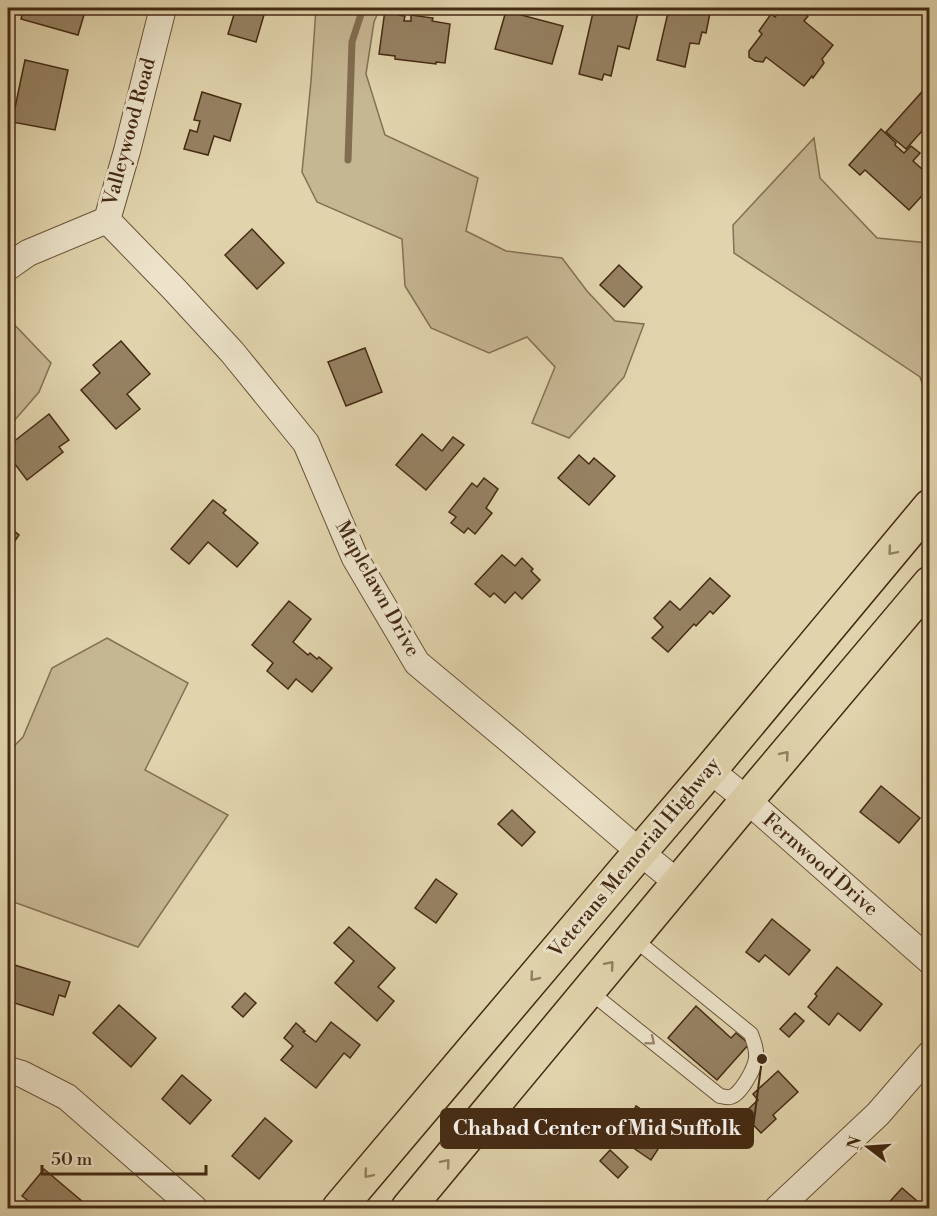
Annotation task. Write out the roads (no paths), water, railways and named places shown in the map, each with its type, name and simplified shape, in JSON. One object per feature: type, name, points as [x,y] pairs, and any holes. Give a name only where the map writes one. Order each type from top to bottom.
[{"type":"main road","name":"Veterans Memorial Highway","points":[[339,1209],[930,506]]},
{"type":"main road","points":[[408,1209],[930,583]]},
{"type":"street","name":"Valleywood Road","points":[[8,267],[28,253],[107,220],[163,8]]},
{"type":"street","name":"Maplelawn Drive","points":[[107,220],[232,352],[306,444],[355,558],[417,663],[678,883]]},
{"type":"street","name":"Fernwood Drive","points":[[710,770],[930,961]]},
{"type":"street","points":[[778,1209],[878,1114],[930,1054]]},
{"type":"street","points":[[8,1070],[22,1074],[67,1097],[194,1209]]},
{"type":"lane","points":[[589,991],[720,1096],[729,1098],[740,1089],[750,1076],[757,1056],[751,1034],[633,938]]},
{"type":"waterway","points":[[348,160],[352,42],[363,8]]},
{"type":"place","name":"Chabad Center of Mid Suffolk","points":[[762,1059]]}]
